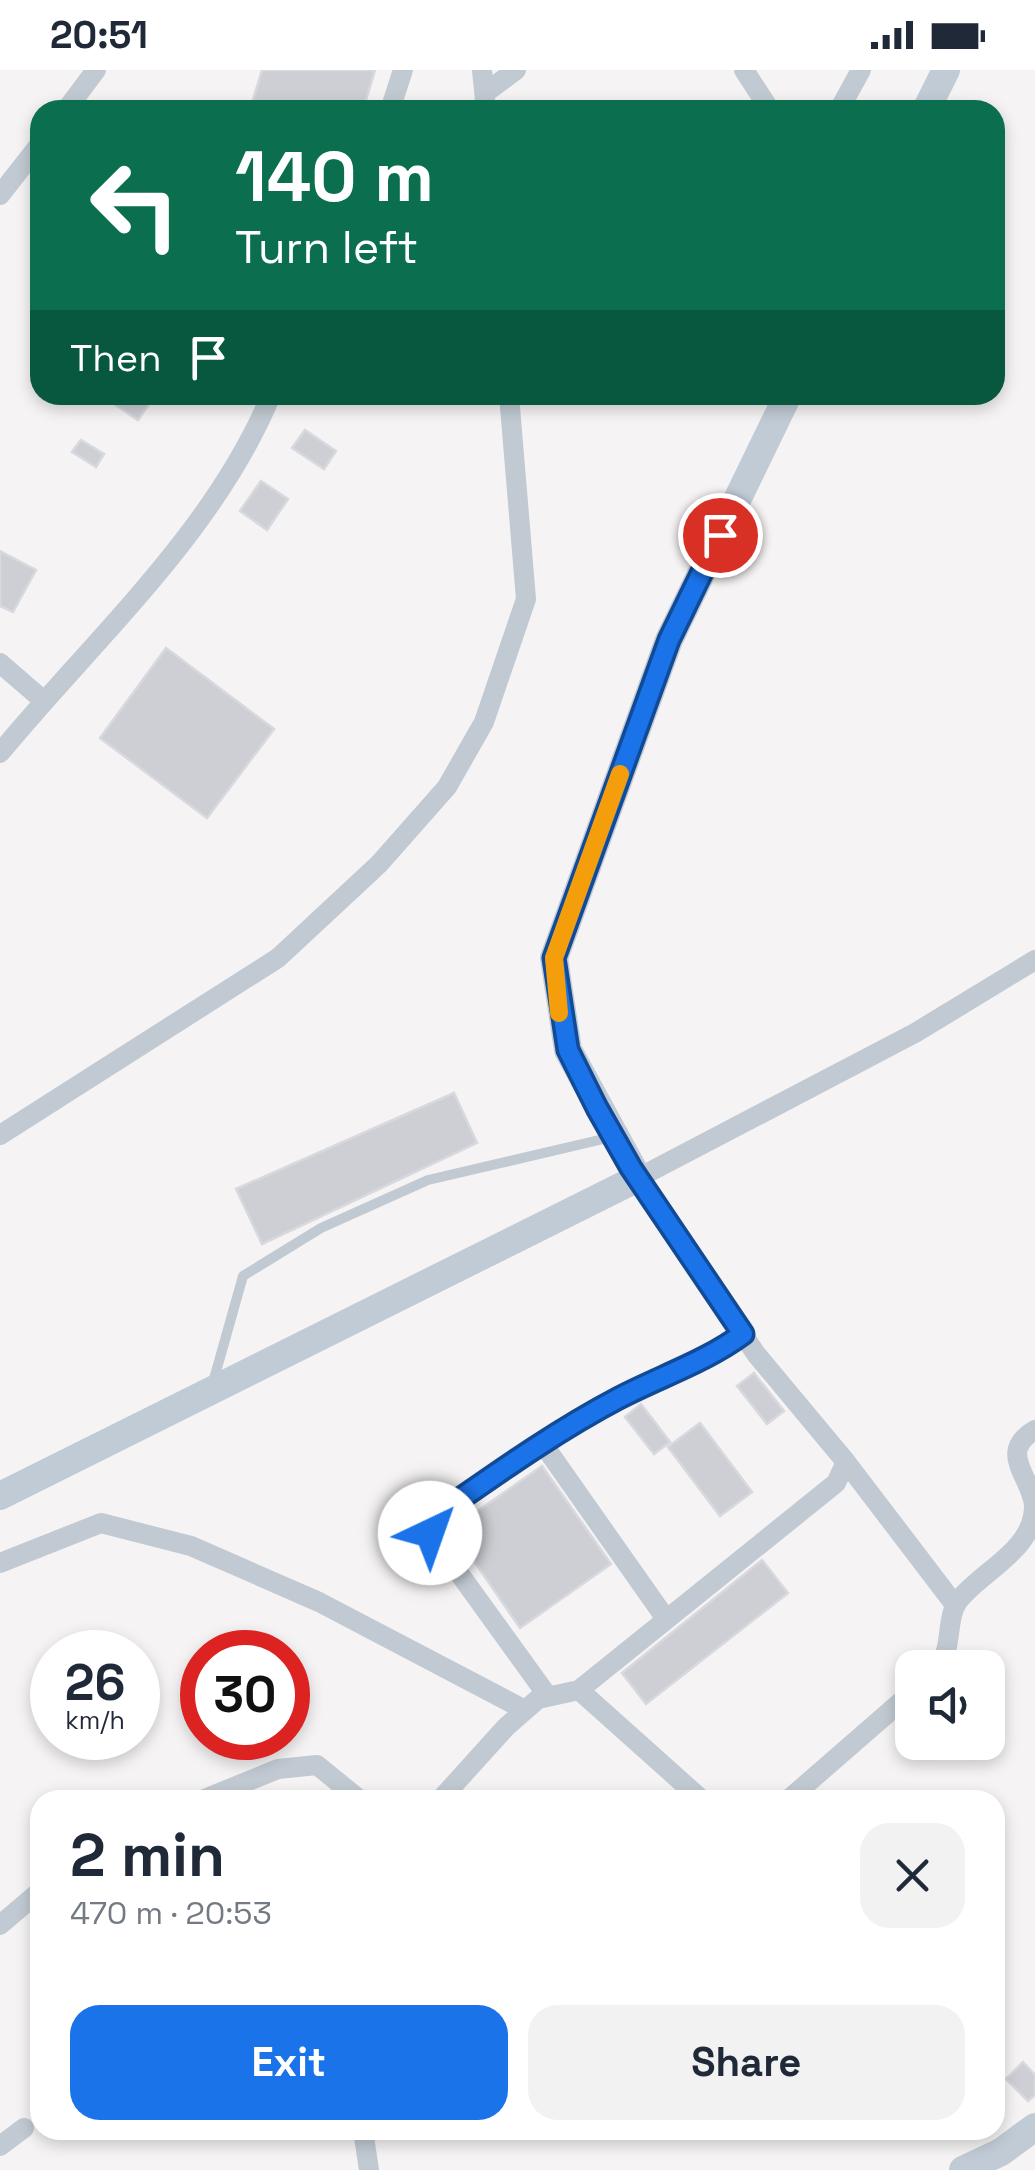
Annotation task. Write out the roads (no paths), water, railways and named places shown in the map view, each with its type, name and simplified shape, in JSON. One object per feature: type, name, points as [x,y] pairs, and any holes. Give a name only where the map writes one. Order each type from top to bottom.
[{"type":"street","points":[[74,100],[96,70]]},
{"type":"street","points":[[393,100],[403,70]]},
{"type":"street","points":[[482,70],[486,100]]},
{"type":"street","points":[[487,100],[516,70]]},
{"type":"street","points":[[744,70],[764,100]]},
{"type":"street","points":[[844,100],[861,70]]},
{"type":"street","points":[[931,100],[946,70]]},
{"type":"street","points":[[0,195],[30,157]]},
{"type":"street","points":[[0,754],[210,502],[232,471],[266,405]]},
{"type":"street","points":[[0,1135],[278,958],[379,864],[447,787],[484,722],[526,599],[510,405]]},
{"type":"street","points":[[783,405],[669,640],[554,958],[568,1050],[638,1178],[743,1334],[955,1605]]},
{"type":"street","points":[[0,663],[44,701]]},
{"type":"street","points":[[0,1496],[638,1178],[916,1032],[1035,960]]},
{"type":"street","points":[[547,1695],[430,1533],[437,1515],[619,1398],[718,1352],[743,1334]]},
{"type":"street","points":[[947,1650],[955,1605],[1030,1530],[1034,1504],[1016,1466],[1016,1453],[1035,1430]]},
{"type":"street","points":[[543,1444],[666,1619]]},
{"type":"street","points":[[449,1790],[525,1710],[547,1695],[579,1690],[836,1483],[846,1462]]},
{"type":"street","points":[[0,1563],[101,1523],[191,1546],[319,1602],[525,1710]]},
{"type":"street","points":[[579,1690],[691,1790]]},
{"type":"street","points":[[799,1790],[895,1707]]},
{"type":"street","points":[[227,1790],[278,1769],[317,1765],[348,1790]]},
{"type":"street","points":[[0,1925],[30,1899]]},
{"type":"street","points":[[963,2170],[997,2161],[1035,2127]]},
{"type":"street","points":[[0,2146],[24,2128]]},
{"type":"street","points":[[364,2140],[369,2170]]},
{"type":"lane","points":[[210,1392],[244,1276],[320,1228],[428,1180],[613,1137]]}]
